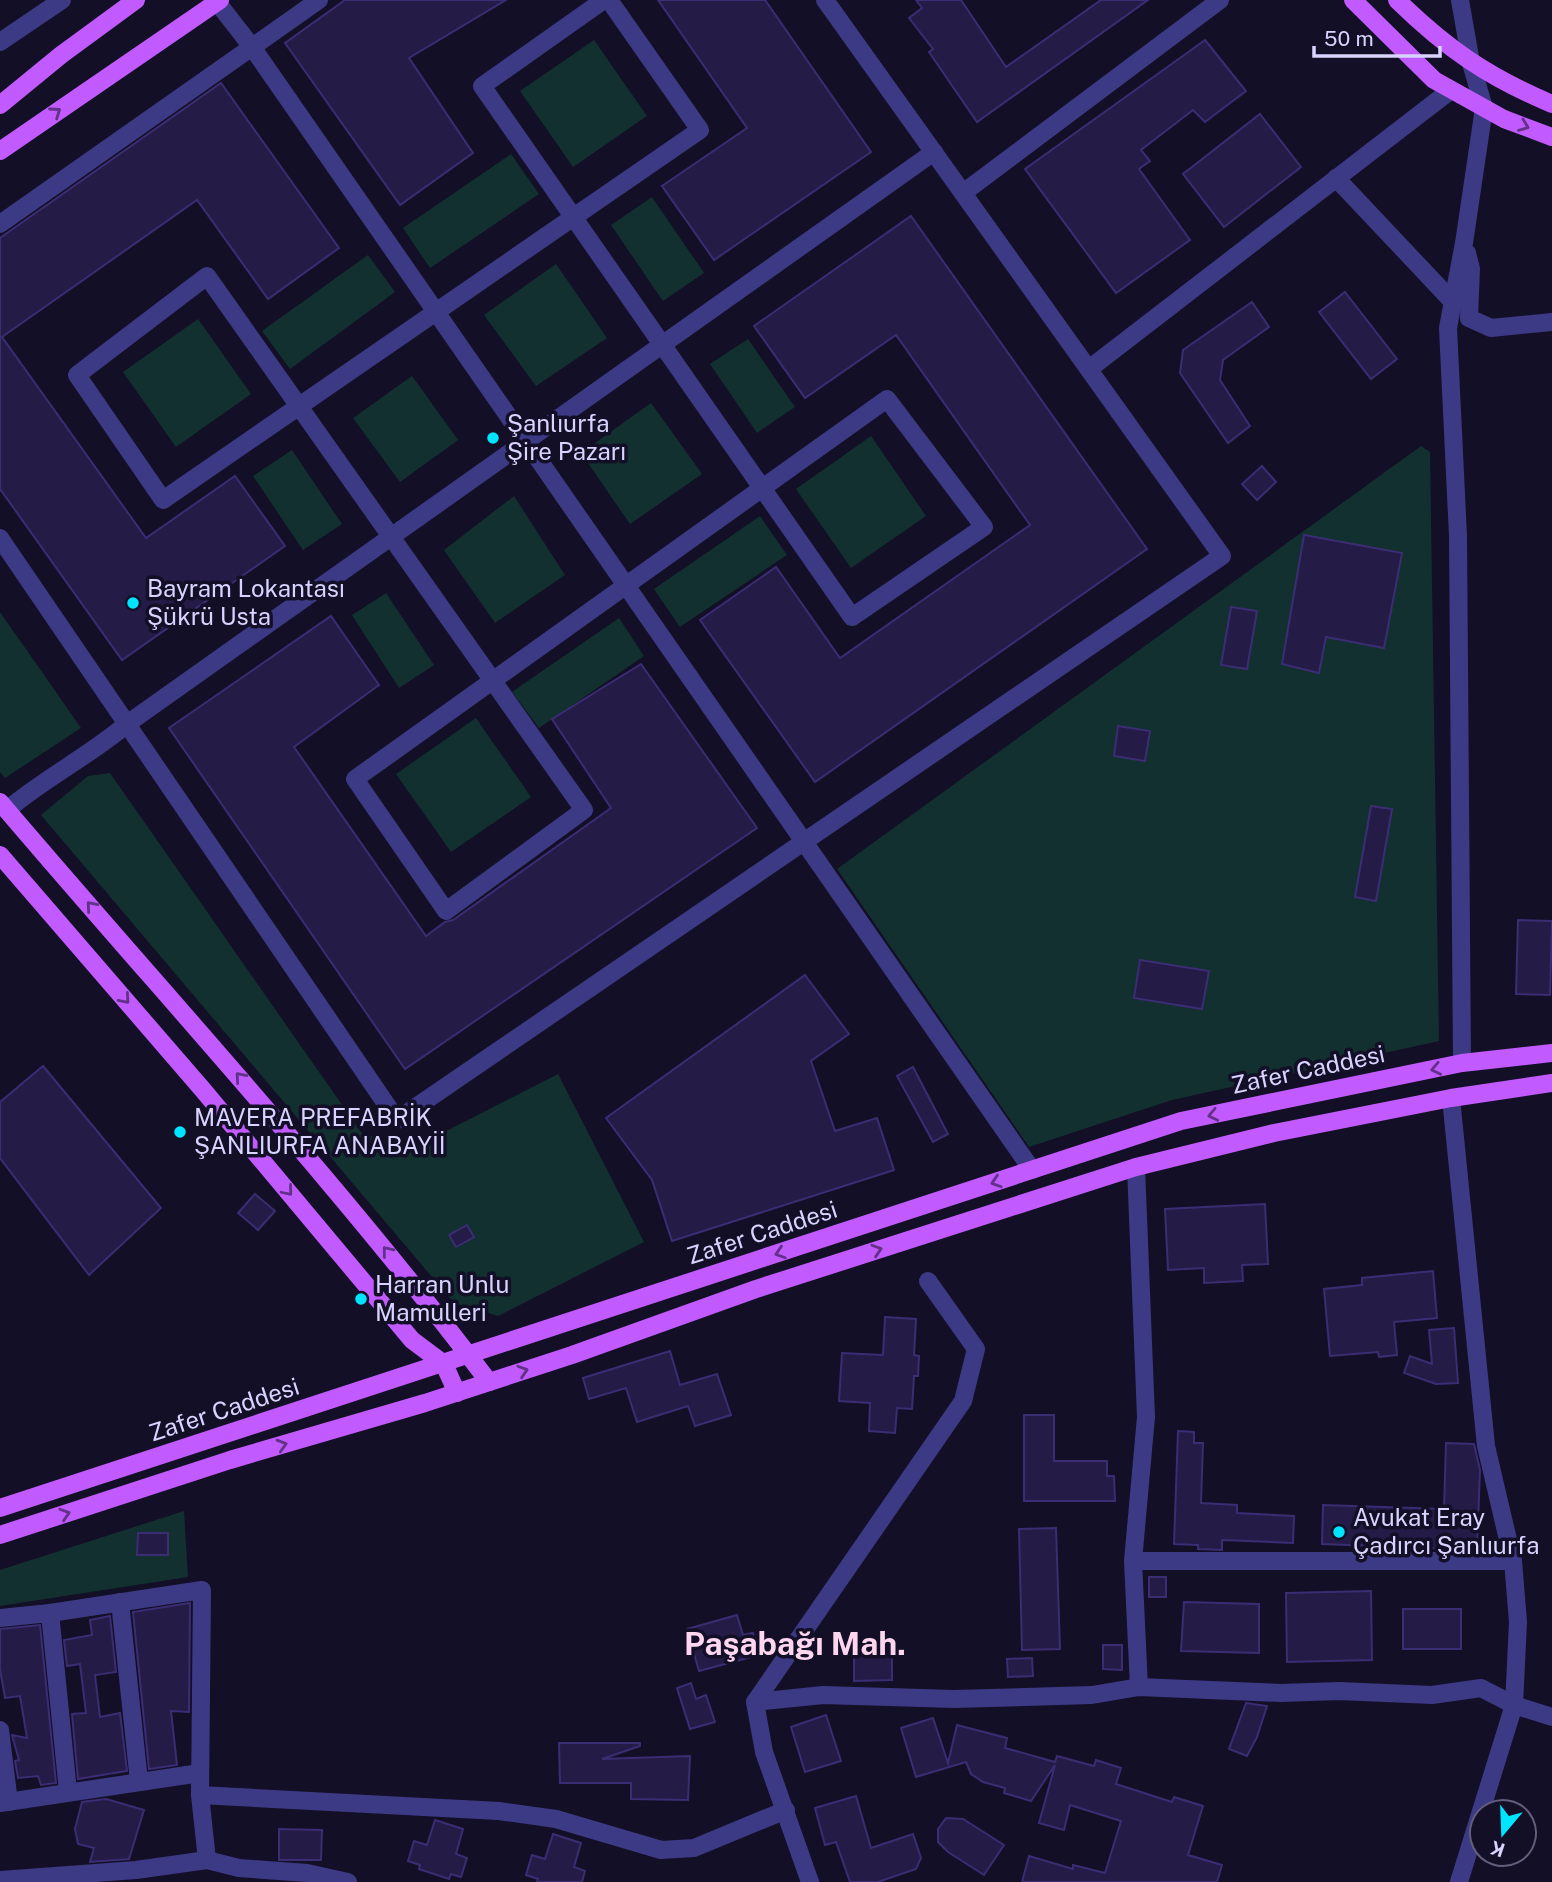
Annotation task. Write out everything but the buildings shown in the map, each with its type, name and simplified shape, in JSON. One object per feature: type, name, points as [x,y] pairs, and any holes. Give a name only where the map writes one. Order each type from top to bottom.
[{"type":"main road","points":[[0,105],[61,55],[136,0]]},
{"type":"main road","points":[[1353,0],[1434,80],[1504,119],[1552,137]]},
{"type":"main road","points":[[1398,0],[1423,26],[1471,63],[1552,104]]},
{"type":"main road","points":[[0,151],[218,1]]},
{"type":"main road","points":[[3,806],[355,1212],[489,1382]]},
{"type":"main road","points":[[0,855],[203,1090],[412,1340],[444,1364],[457,1392]]},
{"type":"main road","name":"Zafer Caddesi","points":[[0,1508],[1181,1121],[1462,1063],[1552,1053]]},
{"type":"main road","name":"Zafer Caddesi","points":[[0,1535],[230,1460],[489,1382],[756,1289],[1136,1167],[1275,1133],[1451,1098],[1552,1083]]},
{"type":"street","points":[[0,42],[62,0]]},
{"type":"street","points":[[0,224],[319,0]]},
{"type":"street","points":[[573,218],[482,86],[606,0],[700,130],[573,218],[436,312],[299,407],[163,500],[77,375],[207,276],[299,407],[493,681],[584,810],[446,911],[355,779],[493,681],[626,586],[762,488],[887,400],[984,527],[852,617],[762,488],[573,218]]},
{"type":"street","points":[[0,538],[397,1120],[1222,556],[825,0]]},
{"type":"street","points":[[963,193],[1220,0]]},
{"type":"street","points":[[1460,0],[1471,63],[1484,108],[1448,328],[1458,536],[1462,1063]]},
{"type":"street","points":[[218,1],[1032,1171]]},
{"type":"street","points":[[1089,369],[1451,90]]},
{"type":"street","points":[[3,806],[108,740],[934,152]]},
{"type":"street","points":[[1336,178],[1453,302]]},
{"type":"street","points":[[1464,243],[1471,269],[1469,318],[1491,328],[1552,322]]},
{"type":"street","points":[[1451,1098],[1486,1446],[1513,1561],[1518,1622],[1514,1705],[1459,1882]]},
{"type":"street","points":[[1136,1167],[1146,1417],[1133,1560],[1139,1687]]},
{"type":"street","points":[[810,1882],[764,1752],[755,1702],[963,1401],[976,1349],[928,1281]]},
{"type":"street","points":[[1133,1560],[1513,1561]]},
{"type":"street","points":[[0,1618],[202,1590],[200,1795],[208,1860]]},
{"type":"street","points":[[120,1602],[139,1781]]},
{"type":"street","points":[[50,1613],[68,1791]]},
{"type":"street","points":[[755,1702],[823,1695],[954,1699],[1092,1695],[1139,1687],[1281,1693],[1339,1691],[1432,1695],[1481,1688],[1514,1705],[1552,1717]]},
{"type":"street","points":[[0,1730],[4,1803],[68,1791],[200,1773]]},
{"type":"street","points":[[200,1795],[499,1811],[556,1819],[661,1850],[694,1848],[786,1810]]},
{"type":"street","points":[[0,1880],[136,1870],[208,1860],[240,1875],[307,1873],[348,1882]]},
{"type":"green space","points":[[594,40],[647,116],[573,167],[520,91]]},
{"type":"green space","points":[[511,154],[539,194],[430,268],[403,228]]},
{"type":"green space","points":[[652,197],[704,273],[663,301],[611,225]]},
{"type":"green space","points":[[368,255],[395,292],[290,369],[262,331]]},
{"type":"green space","points":[[556,264],[607,338],[536,386],[484,315]]},
{"type":"green space","points":[[198,319],[251,394],[176,447],[123,372]]},
{"type":"green space","points":[[748,339],[795,407],[757,433],[710,364]]},
{"type":"green space","points":[[412,376],[458,440],[400,482],[353,418]]},
{"type":"green space","points":[[651,403],[702,474],[630,524],[581,453]]},
{"type":"green space","points":[[871,436],[926,516],[851,568],[796,489]]},
{"type":"green space","points":[[1421,446],[1430,452],[1439,1041],[1172,1100],[1029,1147],[837,869]]},
{"type":"green space","points":[[292,450],[342,524],[303,550],[253,476]]},
{"type":"green space","points":[[514,496],[565,575],[495,623],[444,550]]},
{"type":"green space","points":[[760,516],[787,555],[680,627],[654,589]]},
{"type":"green space","points":[[386,593],[434,665],[399,688],[352,615]]},
{"type":"green space","points":[[0,612],[81,728],[5,778],[0,772]]},
{"type":"green space","points":[[619,618],[644,656],[539,728],[512,692]]},
{"type":"green space","points":[[476,718],[531,797],[451,852],[396,774]]},
{"type":"green space","points":[[110,773],[361,1132],[409,1150],[558,1074],[644,1242],[498,1316],[454,1303],[41,815],[88,776]]},
{"type":"green space","points":[[184,1511],[188,1577],[0,1606],[0,1570]]},
{"type":"place","name":"Şanlıurfa Şire Pazarı","points":[[493,438]]},
{"type":"place","name":"Bayram Lokantası Şükrü Usta","points":[[133,603]]},
{"type":"place","name":"MAVERA PREFABRİK ŞANLIURFA ANABAYİİ","points":[[180,1132]]},
{"type":"place","name":"Harran Unlu Mamulleri","points":[[361,1299]]},
{"type":"place","name":"Avukat Eray Çadırcı Şanlıurfa","points":[[1339,1532]]},
{"type":"district","name":"Paşabağı Mah.","points":[[795,1644]]}]
